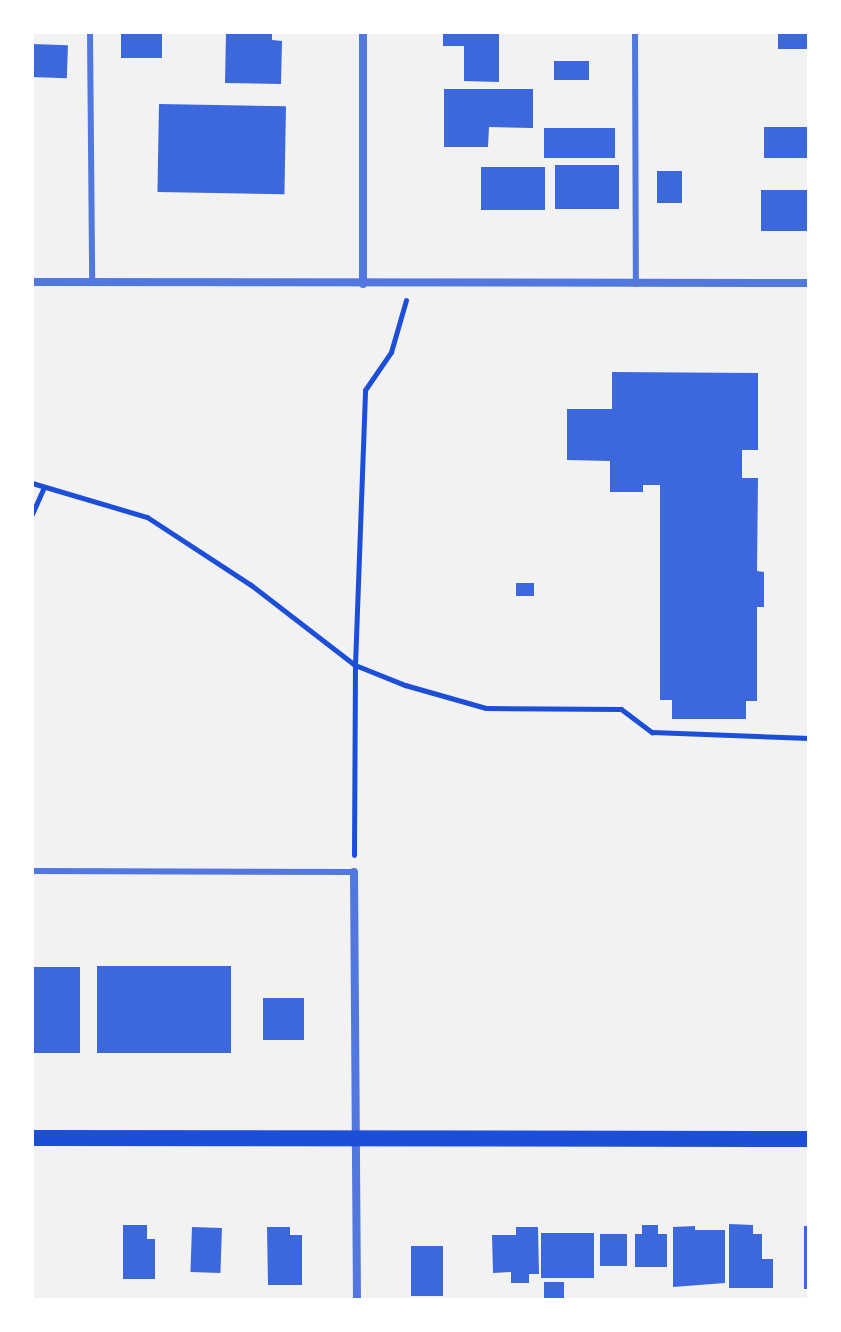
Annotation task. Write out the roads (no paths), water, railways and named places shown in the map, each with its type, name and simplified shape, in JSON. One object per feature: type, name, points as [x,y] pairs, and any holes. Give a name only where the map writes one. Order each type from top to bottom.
[{"type":"main road","points":[[32,1138],[809,1139]]},
{"type":"street","points":[[363,32],[363,284]]},
{"type":"street","points":[[32,282],[406,285],[809,283]]},
{"type":"street","points":[[354,872],[357,1300]]},
{"type":"lane","points":[[90,32],[92,281]]},
{"type":"lane","points":[[635,32],[636,284]]},
{"type":"lane","points":[[32,871],[354,872]]}]
